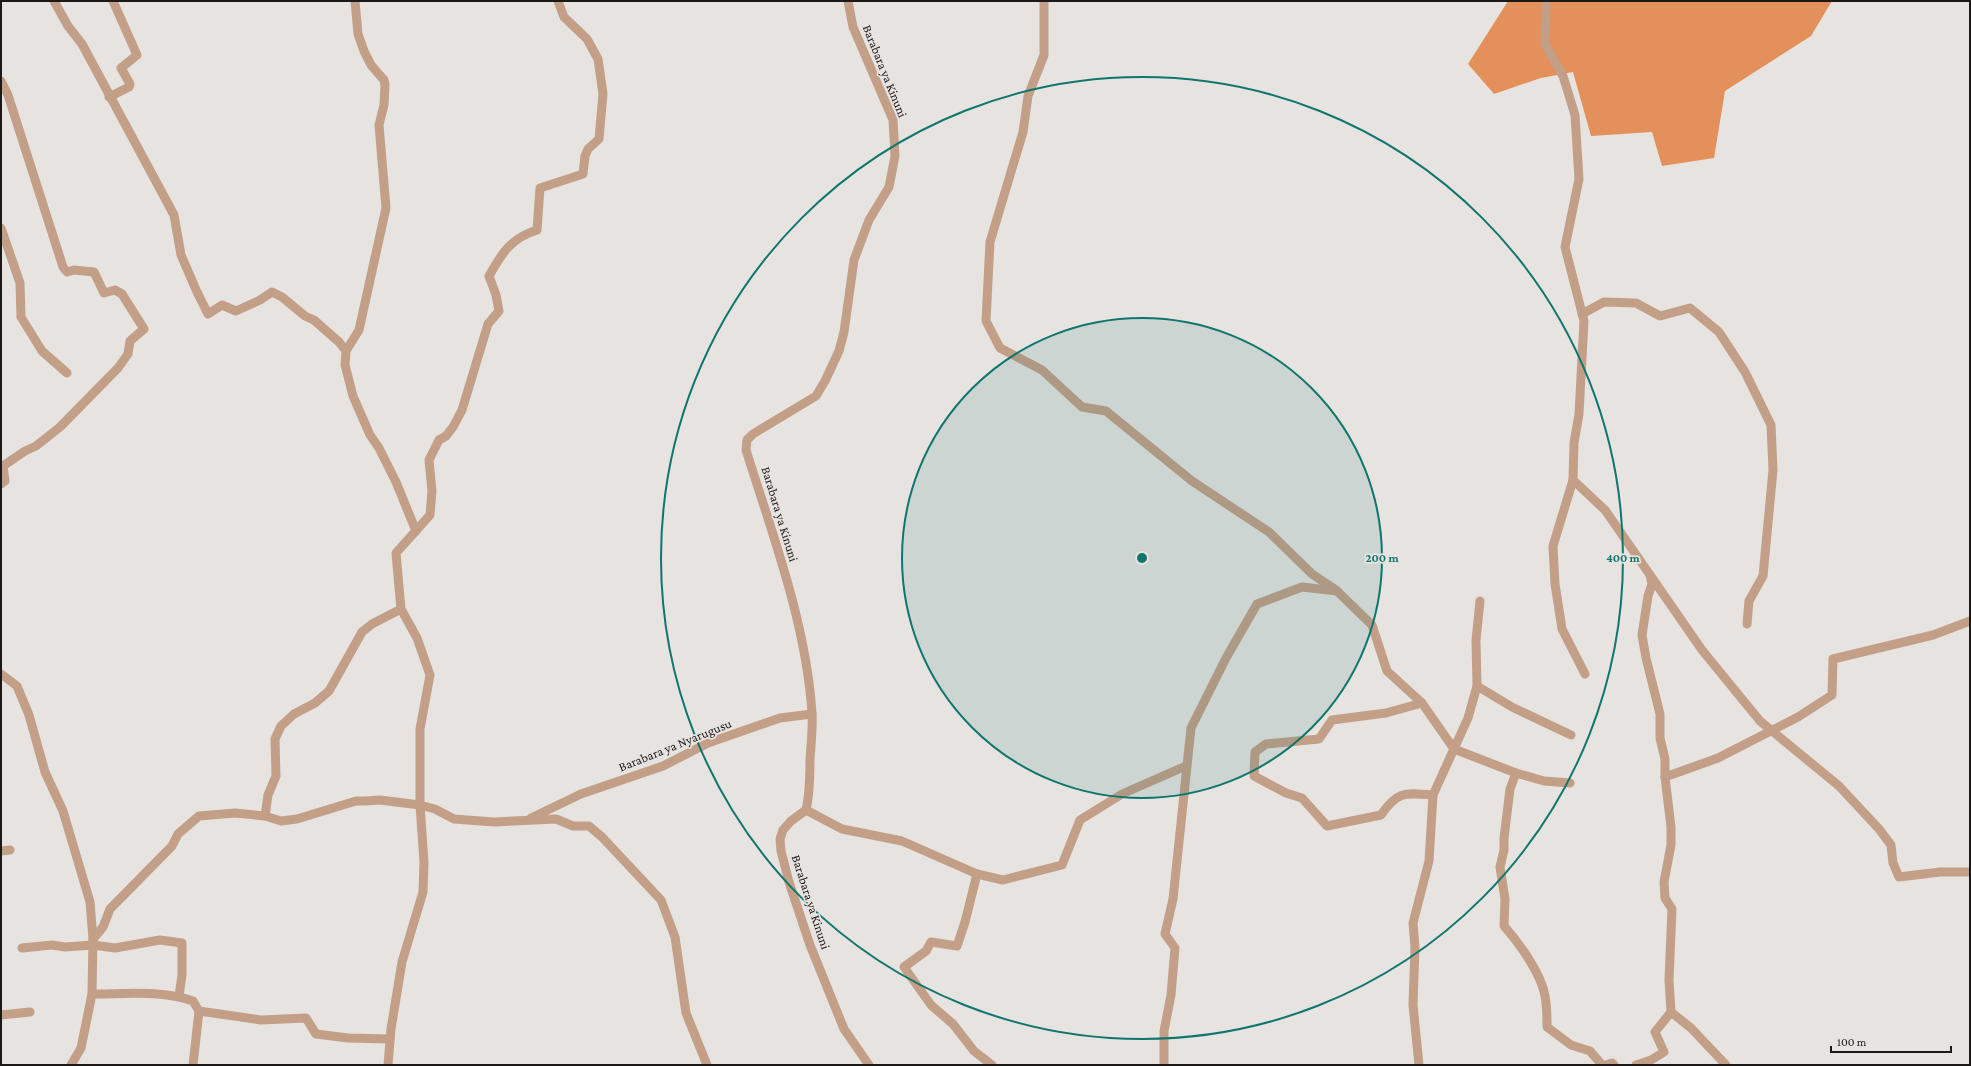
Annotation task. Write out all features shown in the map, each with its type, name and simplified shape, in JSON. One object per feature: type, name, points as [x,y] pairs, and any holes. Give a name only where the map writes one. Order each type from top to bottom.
[{"type":"street","points":[[54,1],[68,26],[82,44],[174,215],[181,255],[208,314],[222,305],[236,311],[260,300],[272,292],[282,297],[305,316],[314,320],[339,342],[346,351]]},
{"type":"street","points":[[109,96],[129,87],[130,84],[121,68],[137,55],[113,1]]},
{"type":"street","points":[[355,1],[358,34],[364,52],[371,65],[384,80],[385,85],[384,106],[379,125],[386,208],[359,330],[346,351],[345,365],[353,396],[370,435],[379,448],[396,482],[416,531]]},
{"type":"street","points":[[388,1065],[390,1039],[402,962],[422,892],[424,862],[420,805],[420,729],[430,675],[417,638],[401,609],[396,553],[430,515],[432,491],[429,460],[439,440],[446,436],[453,427],[462,410],[488,324],[499,311],[496,295],[489,276],[497,261],[514,240],[537,230],[540,188],[583,174],[585,156],[588,149],[599,138],[603,94],[598,59],[587,39],[564,17],[558,1]]},
{"type":"street","name":"Barabara ya Kinuni","points":[[848,1],[854,27],[893,120],[895,156],[889,187],[869,220],[854,260],[844,332],[839,351],[825,381],[816,396],[752,434],[748,440],[746,450],[771,527],[801,637],[812,714],[809,796],[806,810],[783,830],[780,839],[781,851],[789,882],[810,945],[844,1029],[869,1065]]},
{"type":"street","points":[[1044,1],[1044,55],[1028,96],[1023,132],[990,242],[986,321],[1000,348],[1042,370],[1082,407],[1106,411],[1192,481],[1269,532],[1312,574],[1337,591],[1372,625],[1387,671],[1422,703],[1454,749],[1516,772],[1544,780],[1570,783]]},
{"type":"street","points":[[1546,1],[1545,44],[1563,76],[1575,114],[1579,179],[1565,247],[1582,314],[1584,329],[1579,414],[1574,443],[1573,480],[1553,546],[1555,584],[1562,629],[1585,674]]},
{"type":"street","points":[[1,81],[8,95],[63,267],[67,272],[94,272],[104,293],[115,290],[122,294],[144,329],[130,342],[128,354],[118,368],[60,427],[36,446],[25,451],[3,466],[5,481],[1,484]]},
{"type":"street","points":[[1,228],[20,283],[21,318],[42,351],[67,373]]},
{"type":"street","points":[[1582,314],[1604,302],[1636,303],[1660,316],[1690,308],[1719,332],[1745,372],[1771,425],[1773,470],[1763,576],[1749,601],[1747,624]]},
{"type":"street","points":[[1573,480],[1605,510],[1702,650],[1760,721],[1839,786],[1879,829],[1891,845],[1893,863],[1899,877],[1940,872],[1970,872]]},
{"type":"street","points":[[1636,1065],[1651,1060],[1664,1052],[1655,1032],[1671,1012],[1669,980],[1672,909],[1665,898],[1664,882],[1671,845],[1671,827],[1665,777],[1665,759],[1660,738],[1660,714],[1646,658],[1642,635],[1648,596],[1652,584],[1650,573]]},
{"type":"street","points":[[1164,1065],[1164,1031],[1171,995],[1175,948],[1165,934],[1173,899],[1181,836],[1186,766],[1191,728],[1226,658],[1257,604],[1302,588],[1337,591]]},
{"type":"street","points":[[1419,1065],[1413,1005],[1415,947],[1413,923],[1429,861],[1433,795],[1468,718],[1478,686],[1476,640],[1480,601]]},
{"type":"street","points":[[265,816],[268,795],[276,776],[275,739],[281,726],[294,714],[315,703],[329,691],[362,632],[372,624],[401,609]]},
{"type":"street","points":[[1665,777],[1718,758],[1798,718],[1832,695],[1833,659],[1933,635],[1970,621]]},
{"type":"street","points":[[1,674],[17,686],[30,715],[45,772],[63,811],[90,902],[93,942],[92,994],[81,1048],[71,1065]]},
{"type":"street","points":[[1478,686],[1512,707],[1571,735]]},
{"type":"street","points":[[1422,703],[1386,713],[1332,720],[1319,738],[1266,744],[1255,752],[1254,776],[1286,793],[1302,798],[1327,826],[1381,815],[1390,802],[1406,793],[1433,795]]},
{"type":"street","name":"Barabara ya Nyarugusu","points":[[528,819],[581,794],[663,766],[708,743],[780,718],[812,714]]},
{"type":"street","points":[[806,810],[842,829],[902,841],[977,874],[1003,880],[1062,865],[1080,820],[1122,794],[1186,766]]},
{"type":"street","points":[[1516,772],[1510,789],[1504,850],[1500,867],[1505,899],[1504,926],[1515,939],[1534,969],[1540,982],[1545,994],[1547,1027],[1571,1045],[1590,1051],[1602,1065]]},
{"type":"street","name":"Barabara ya Nyarugusu","points":[[93,942],[103,927],[110,909],[172,846],[178,834],[199,816],[235,813],[265,816],[281,821],[297,819],[356,801],[380,800],[420,805],[435,809],[454,819],[494,822],[528,819],[556,819],[572,826],[589,826],[661,900],[675,937],[686,1013],[707,1065]]},
{"type":"street","points":[[977,874],[965,922],[957,946],[931,942],[926,951],[904,967],[931,1005],[953,1024],[974,1051],[992,1065]]},
{"type":"street","points":[[22,948],[52,945],[65,947],[93,942],[115,948],[160,940],[182,943],[182,975],[179,996]]},
{"type":"street","points":[[92,994],[179,996],[193,1001],[199,1011],[193,1065]]},
{"type":"street","points":[[199,1011],[261,1020],[306,1018],[316,1034],[348,1038],[390,1039]]},
{"type":"street","points":[[1,1015],[30,1012]]},
{"type":"street","points":[[1671,1012],[1691,1028],[1726,1065]]},
{"type":"street","points":[[1606,1065],[1612,1063],[1614,1065]]},
{"type":"shaded area","points":[[1508,1],[1832,1],[1811,36],[1725,91],[1714,158],[1662,166],[1652,132],[1591,136],[1573,72],[1541,78],[1494,94],[1468,64]]}]
